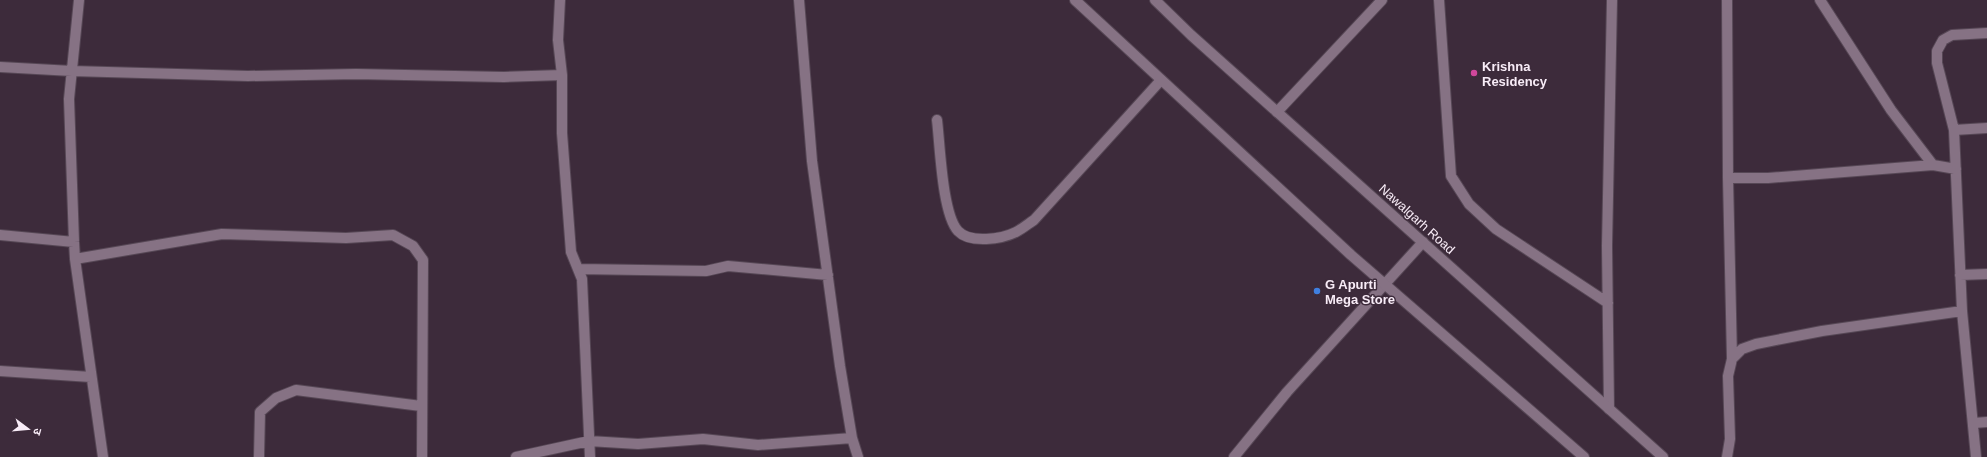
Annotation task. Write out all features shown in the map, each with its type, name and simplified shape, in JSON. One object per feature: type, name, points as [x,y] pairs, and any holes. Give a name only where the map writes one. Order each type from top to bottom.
[{"type":"street","points":[[79,0],[69,98],[74,242],[75,260],[103,457]]},
{"type":"street","points":[[560,0],[558,40],[562,75],[562,133],[571,252],[582,279],[590,457]]},
{"type":"street","points":[[799,0],[812,161],[852,438],[858,457]]},
{"type":"street","points":[[1075,0],[1386,286],[1584,457]]},
{"type":"street","name":"Nawalgarh Road","points":[[1155,0],[1277,112],[1663,457]]},
{"type":"street","points":[[1277,112],[1382,0]]},
{"type":"street","points":[[1439,0],[1451,176],[1469,204],[1496,229],[1608,303]]},
{"type":"street","points":[[1610,409],[1607,238],[1612,0]]},
{"type":"street","points":[[1727,0],[1728,178],[1732,359],[1728,376],[1730,438],[1727,457]]},
{"type":"street","points":[[1820,0],[1891,110],[1933,165]]},
{"type":"street","points":[[1976,457],[1974,423],[1962,311],[1954,130],[1936,63],[1937,51],[1943,40],[1952,35],[1987,33]]},
{"type":"street","points":[[0,67],[72,72],[248,76],[356,74],[504,77],[562,75]]},
{"type":"street","points":[[937,120],[948,208],[953,220],[958,231],[971,239],[991,239],[1016,232],[1034,220],[1161,80]]},
{"type":"street","points":[[1954,130],[1987,128]]},
{"type":"street","points":[[1728,178],[1768,178],[1933,165],[1956,169]]},
{"type":"street","points":[[0,234],[74,242]]},
{"type":"street","points":[[75,260],[222,234],[346,238],[393,235],[413,246],[423,260],[421,406],[422,457]]},
{"type":"street","points":[[1234,457],[1286,392],[1386,286],[1423,242]]},
{"type":"street","points":[[578,269],[706,271],[728,266],[828,275]]},
{"type":"street","points":[[1960,275],[1987,274]]},
{"type":"street","points":[[1732,359],[1742,349],[1756,344],[1822,331],[1962,311]]},
{"type":"street","points":[[0,371],[91,377]]},
{"type":"street","points":[[259,457],[260,412],[276,398],[296,390],[421,406]]},
{"type":"street","points":[[1974,423],[1987,422]]},
{"type":"street","points":[[516,457],[590,441],[638,444],[703,439],[758,445],[852,438]]},
{"type":"place","name":"Krishna Residency","points":[[1474,73]]},
{"type":"place","name":"G Apurti Mega Store","points":[[1317,291]]}]
